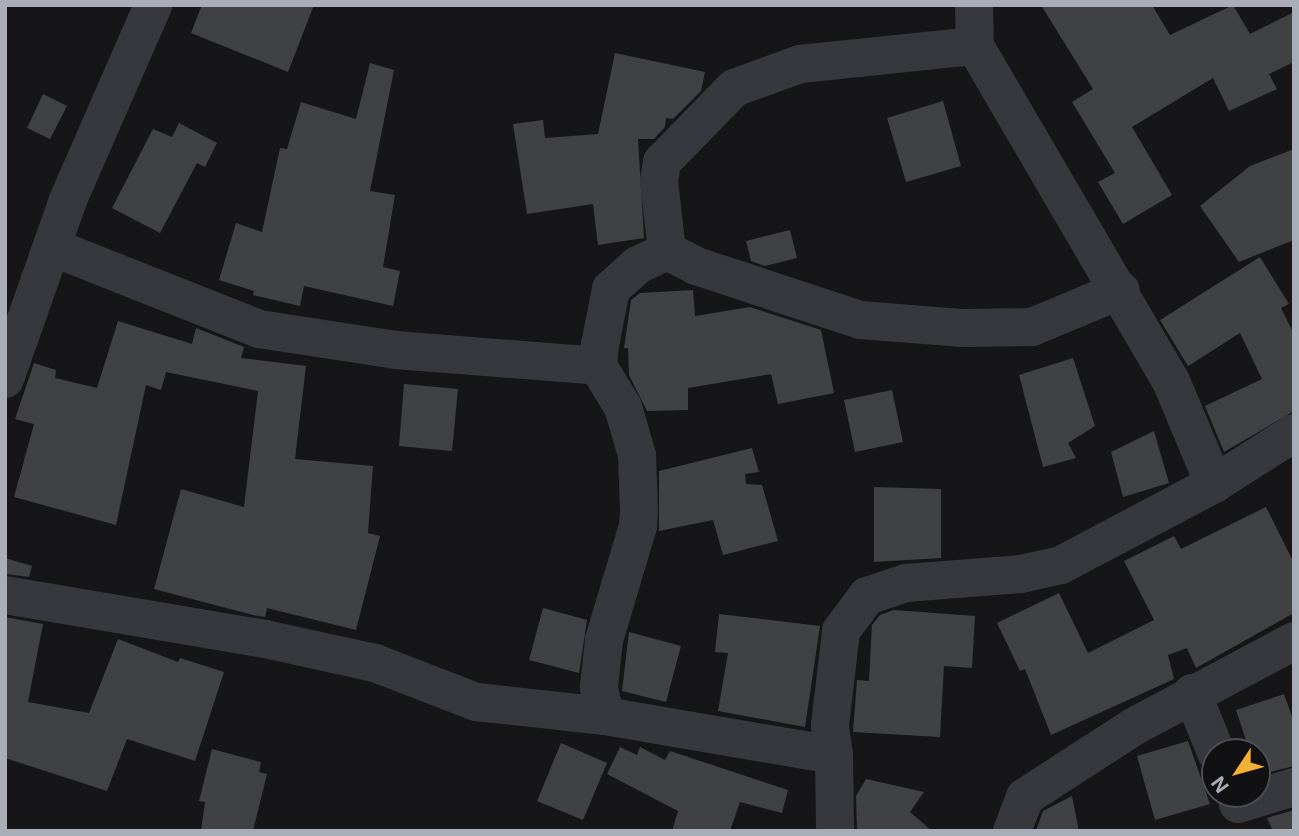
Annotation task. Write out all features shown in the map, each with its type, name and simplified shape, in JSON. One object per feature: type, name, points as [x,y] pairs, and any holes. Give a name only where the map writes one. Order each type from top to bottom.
[{"type":"street","points":[[5,379],[68,200],[153,5]]},
{"type":"street","points":[[974,5],[975,46],[1121,290],[1171,381],[1214,484]]},
{"type":"street","points":[[667,251],[659,181],[662,162],[734,88],[800,64],[975,46]]},
{"type":"street","points":[[52,247],[259,329],[396,350],[598,366]]},
{"type":"street","points":[[667,251],[696,266],[860,320],[961,328],[1032,327],[1121,290]]},
{"type":"street","points":[[605,716],[600,687],[604,640],[625,557],[638,526],[639,510],[637,455],[623,407],[598,366],[611,289],[638,265],[667,251]]},
{"type":"street","points":[[835,831],[834,755],[830,725],[841,631],[867,596],[906,583],[1021,574],[1061,565],[1214,484],[1294,433]]},
{"type":"street","points":[[5,595],[265,639],[363,660],[476,702],[605,716],[834,755]]},
{"type":"street","points":[[1012,831],[1025,797],[1192,693],[1294,641]]},
{"type":"street","points":[[1192,693],[1210,738]]},
{"type":"street","points":[[1241,810],[1294,787]]},
{"type":"building","points":[[202,5],[314,5],[288,72],[191,33]]},
{"type":"building","points":[[1041,5],[1152,5],[1170,35],[1233,5],[1250,34],[1294,12],[1294,62],[1269,74],[1277,89],[1229,111],[1213,78],[1132,127],[1172,195],[1123,224],[1098,182],[1115,173],[1072,102],[1093,89]]},
{"type":"building","points":[[615,53],[705,72],[701,91],[673,119],[666,118],[665,127],[654,139],[638,139],[644,238],[598,245],[593,204],[527,214],[513,124],[543,120],[545,138],[598,134]]},
{"type":"building","points":[[370,63],[394,70],[370,191],[395,195],[383,267],[400,271],[393,306],[304,286],[300,306],[253,295],[254,291],[219,280],[236,223],[262,232],[280,148],[287,149],[301,102],[356,119]]},
{"type":"building","points":[[43,94],[67,106],[50,139],[27,128]]},
{"type":"building","points":[[943,101],[961,166],[906,182],[887,118]]},
{"type":"building","points":[[179,123],[217,143],[205,167],[197,163],[160,233],[112,208],[153,129],[172,137]]},
{"type":"building","points":[[1294,149],[1294,240],[1239,262],[1200,206],[1250,166]]},
{"type":"building","points":[[790,230],[797,258],[765,266],[751,261],[746,241]]},
{"type":"building","points":[[1260,257],[1289,304],[1281,308],[1294,334],[1294,411],[1224,452],[1205,406],[1262,379],[1240,333],[1188,366],[1160,320]]},
{"type":"building","points":[[693,290],[695,316],[750,307],[821,330],[834,393],[778,404],[771,374],[688,388],[688,410],[647,411],[629,375],[628,348],[624,348],[631,300],[640,293]]},
{"type":"building","points":[[118,321],[192,344],[196,328],[244,347],[241,358],[306,366],[295,459],[373,466],[368,533],[380,536],[356,630],[267,608],[265,617],[253,615],[154,589],[181,489],[244,507],[258,391],[166,372],[161,390],[146,385],[116,525],[14,497],[34,424],[15,419],[34,363],[56,370],[55,378],[97,388]]},
{"type":"building","points":[[1073,358],[1095,426],[1068,443],[1076,458],[1043,467],[1019,375]]},
{"type":"building","points":[[404,384],[458,389],[452,451],[399,446]]},
{"type":"building","points":[[892,390],[903,442],[855,452],[844,400]]},
{"type":"building","points":[[1154,431],[1169,483],[1123,497],[1111,452]]},
{"type":"building","points":[[752,448],[759,472],[745,474],[746,484],[762,485],[778,541],[723,555],[713,520],[659,531],[659,471]]},
{"type":"building","points":[[874,487],[941,489],[941,558],[874,562]]},
{"type":"building","points":[[1266,507],[1294,563],[1294,613],[1196,668],[1187,648],[1168,655],[1174,679],[1051,735],[1025,669],[1020,671],[997,623],[1059,593],[1088,653],[1154,620],[1124,561],[1174,536],[1181,549]]},
{"type":"building","points":[[5,558],[32,566],[29,577],[5,574]]},
{"type":"building","points":[[543,608],[587,620],[579,673],[529,660]]},
{"type":"building","points":[[894,610],[975,616],[972,668],[944,666],[940,737],[853,732],[857,680],[869,681],[872,625],[880,615]]},
{"type":"building","points":[[719,614],[820,626],[805,727],[718,711],[728,653],[715,652]]},
{"type":"building","points":[[5,617],[43,624],[28,702],[89,713],[118,639],[178,662],[180,658],[224,672],[195,761],[127,739],[107,791],[5,758]]},
{"type":"building","points":[[629,632],[681,646],[666,702],[622,691]]},
{"type":"building","points":[[1284,694],[1294,722],[1294,766],[1271,772],[1271,738],[1245,738],[1236,710]]},
{"type":"building","points":[[1188,741],[1201,778],[1201,807],[1155,820],[1137,756]]},
{"type":"building","points":[[561,743],[607,763],[583,820],[537,801]]},
{"type":"building","points":[[620,747],[637,755],[640,747],[665,760],[670,751],[788,790],[782,813],[740,802],[730,831],[672,831],[678,811],[607,774]]},
{"type":"building","points":[[212,749],[261,762],[259,772],[267,774],[253,831],[201,831],[205,802],[199,801]]},
{"type":"building","points":[[866,779],[924,792],[910,812],[932,831],[857,831],[856,796]]},
{"type":"building","points":[[1072,796],[1079,831],[1036,831],[1043,811]]},
{"type":"building","points":[[1294,810],[1294,831],[1273,831],[1267,818]]}]
